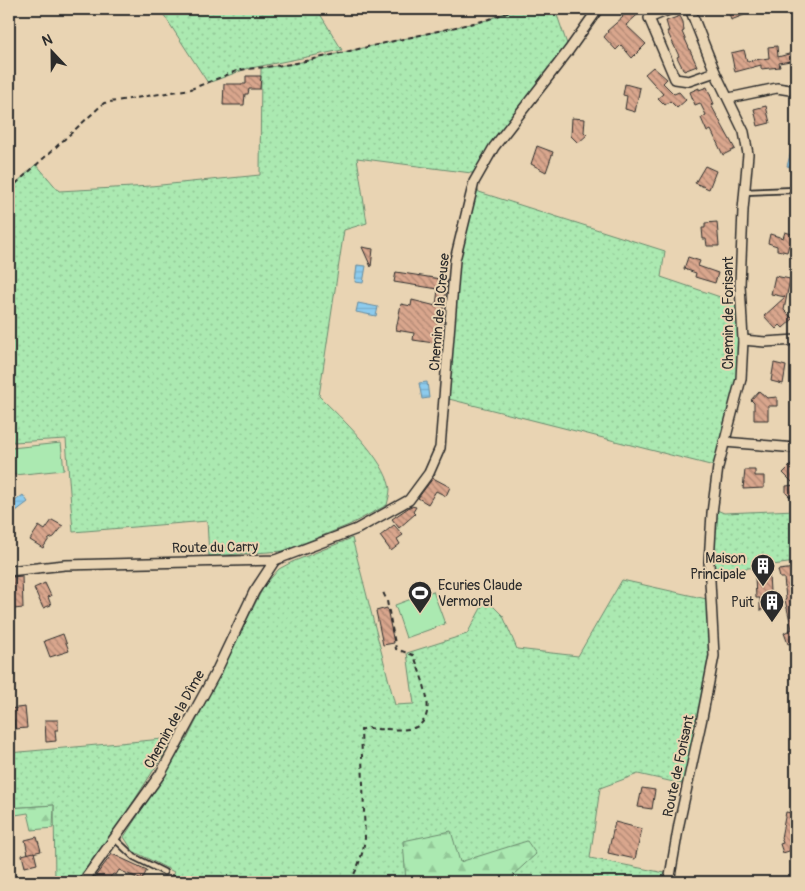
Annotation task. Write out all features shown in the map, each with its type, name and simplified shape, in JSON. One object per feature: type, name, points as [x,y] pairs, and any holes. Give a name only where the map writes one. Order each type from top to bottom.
[{"type":"street","name":"Chemin de la Creuse","points":[[409,500],[429,473],[440,448],[455,260],[474,182],[494,146],[569,50],[598,9]]},
{"type":"street","points":[[671,9],[649,18],[675,79],[689,81],[715,72]]},
{"type":"street","name":"Chemin de Forisant","points":[[690,9],[715,72],[744,132],[748,154],[740,285],[743,340],[742,379],[718,467],[712,513],[709,562],[714,656]]},
{"type":"street","points":[[729,98],[777,88],[796,91]]},
{"type":"street","points":[[743,340],[765,342],[796,340]]},
{"type":"street","points":[[724,442],[796,448]]},
{"type":"street","name":"Route du Carry","points":[[9,571],[65,565],[275,560],[357,529],[409,500]]},
{"type":"street","name":"Chemin de la Dîme","points":[[83,882],[161,773],[217,670],[254,592],[275,560]]},
{"type":"street","name":"Route de Forisant","points":[[669,882],[679,824],[714,656]]},
{"type":"lane","points":[[745,192],[794,190]]},
{"type":"lane","points":[[115,839],[134,858],[164,872]]},
{"type":"path","points":[[9,190],[104,103],[191,89],[239,70],[292,64],[487,20],[515,9]]},
{"type":"path","points":[[350,882],[356,872],[365,838],[361,730],[369,727],[378,730],[414,728],[426,716],[428,704],[415,658],[413,655],[396,649],[387,601],[383,592]]},
{"type":"path","points":[[164,872],[186,882]]},
{"type":"green space","points":[[160,9],[317,9],[342,50],[246,69],[208,83]]},
{"type":"green space","points":[[515,9],[555,9],[569,50],[479,174],[357,158],[367,223],[344,230],[319,396],[361,439],[380,464],[390,489],[387,505],[349,525],[284,551],[209,556],[207,521],[73,532],[66,439],[13,442],[9,410],[9,190],[36,164],[59,191],[151,186],[260,175],[261,68],[292,64],[487,20]]},
{"type":"green space","points":[[474,182],[479,192],[665,251],[661,277],[741,304],[741,379],[718,467],[445,398],[455,260]]},
{"type":"green space","points":[[61,443],[64,470],[14,475],[11,448]]},
{"type":"green space","points":[[712,508],[724,513],[796,510],[796,562],[709,573]]},
{"type":"green space","points":[[352,538],[395,705],[414,704],[407,653],[467,634],[486,599],[503,616],[517,649],[578,656],[622,580],[711,600],[714,656],[687,785],[638,774],[600,788],[590,858],[665,873],[663,881],[169,882],[174,872],[133,851],[124,837],[188,737],[264,586],[279,569]]},
{"type":"green space","name":"Ecuries Claude Vermorel","points":[[433,591],[445,624],[406,638],[395,605]]},
{"type":"green space","points":[[174,738],[118,826],[78,882],[55,882],[54,805],[9,808],[9,753]]},
{"type":"green space","points":[[54,805],[53,828],[32,830],[28,813],[9,816],[9,808]]},
{"type":"green space","points":[[451,831],[460,862],[527,841],[536,854],[513,875],[514,882],[441,882],[439,878],[427,882],[406,882],[403,841]]},
{"type":"water","points":[[791,152],[796,153],[794,168],[787,166]]},
{"type":"water","points":[[357,265],[366,266],[363,283],[355,282]]},
{"type":"water","points":[[358,303],[378,307],[376,316],[356,312]]},
{"type":"water","points":[[427,382],[429,398],[422,399],[419,383]]},
{"type":"water","points":[[23,495],[28,502],[16,511],[11,504]]},
{"type":"building","points":[[616,9],[644,9],[626,25],[646,44],[632,58],[621,45],[616,50],[604,37],[607,31],[623,17]]},
{"type":"building","points":[[728,9],[742,9],[744,15],[731,20]]},
{"type":"building","points":[[680,16],[683,22],[684,31],[682,32],[697,66],[684,71],[667,31],[669,31],[666,21]]},
{"type":"building","points":[[777,46],[778,57],[796,52],[796,60],[779,63],[780,67],[761,69],[761,65],[735,72],[731,53],[744,50],[747,61],[769,58],[768,47]]},
{"type":"building","points":[[653,67],[667,79],[663,83],[674,94],[679,92],[686,100],[677,108],[670,101],[665,105],[658,98],[663,94],[645,74]]},
{"type":"building","points":[[246,76],[261,76],[260,89],[249,89],[248,94],[245,94],[244,105],[223,105],[224,84],[246,84]]},
{"type":"building","points":[[625,84],[640,88],[635,112],[625,109],[627,96],[623,95]]},
{"type":"building","points":[[707,87],[714,104],[711,105],[735,149],[723,155],[711,130],[707,132],[701,118],[706,115],[700,103],[695,105],[690,92]]},
{"type":"building","points":[[766,106],[770,123],[758,126],[754,109]]},
{"type":"building","points":[[572,118],[585,119],[584,132],[587,135],[578,143],[571,136]]},
{"type":"building","points":[[537,146],[553,152],[546,172],[531,164]]},
{"type":"building","points":[[705,166],[716,171],[709,189],[695,183]]},
{"type":"building","points":[[717,222],[719,246],[707,246],[706,239],[703,239],[702,228],[705,228],[705,223]]},
{"type":"building","points":[[785,232],[796,235],[796,245],[789,245],[787,252],[777,250],[777,246],[768,243],[770,234],[783,238]]},
{"type":"building","points":[[362,247],[373,249],[371,267]]},
{"type":"building","points":[[688,257],[700,261],[698,266],[718,273],[715,283],[695,277],[696,273],[684,269]]},
{"type":"building","points":[[396,272],[447,280],[440,332],[442,333],[441,344],[413,340],[414,333],[396,330],[401,304],[411,306],[412,300],[436,306],[438,289],[394,282]]},
{"type":"building","points":[[775,276],[790,279],[784,310],[793,319],[783,328],[780,325],[776,329],[764,316],[785,297],[771,294]]},
{"type":"building","points":[[774,363],[786,366],[783,384],[771,381]]},
{"type":"building","points":[[759,391],[767,398],[777,397],[777,406],[768,406],[768,420],[754,420],[754,403],[751,400]]},
{"type":"building","points":[[792,464],[796,469],[796,495],[790,497],[786,493],[786,486],[795,485],[783,473]]},
{"type":"building","points":[[745,470],[755,470],[755,476],[764,476],[764,488],[743,489]]},
{"type":"building","points":[[433,478],[450,487],[446,496],[436,491],[428,504],[418,498]]},
{"type":"building","points":[[411,506],[416,507],[413,512],[415,514],[399,528],[392,519]]},
{"type":"building","points":[[52,520],[63,526],[54,537],[49,539],[43,548],[30,540],[39,526],[45,530]]},
{"type":"building","points":[[394,525],[403,535],[397,539],[400,544],[391,551],[380,536]]},
{"type":"building","points":[[796,568],[796,641],[788,644],[784,633],[792,629],[785,600],[784,578],[780,578],[778,570]]},
{"type":"building","name":"Maison Principale","points":[[769,574],[771,609],[760,610],[760,598],[756,598],[755,577]]},
{"type":"building","points":[[22,576],[23,608],[14,609],[12,577]]},
{"type":"building","points":[[45,583],[51,596],[48,597],[51,605],[43,608],[34,588]]},
{"type":"building","points":[[387,608],[394,643],[383,645],[376,611]]},
{"type":"building","points":[[63,634],[69,651],[50,657],[44,641]]},
{"type":"building","points":[[25,707],[27,728],[15,729],[14,720],[9,721],[9,709]]},
{"type":"building","points":[[45,720],[58,720],[58,730],[55,730],[56,741],[46,742]]},
{"type":"building","points":[[642,788],[655,790],[652,809],[638,807]]},
{"type":"building","points":[[786,812],[796,814],[792,841],[795,849],[783,853],[780,844],[783,843],[781,838]]},
{"type":"building","points":[[615,822],[642,829],[635,859],[608,853]]},
{"type":"building","points":[[37,837],[41,851],[28,854],[25,840]]},
{"type":"building","points":[[34,852],[37,864],[25,867],[22,855]]},
{"type":"building","points":[[112,854],[147,870],[142,880],[119,870],[116,875],[113,874],[106,882],[91,882]]},
{"type":"place","name":"Maison Principale","points":[[763,587]]},
{"type":"place","name":"Ecuries Claude Vermorel","points":[[420,614]]},
{"type":"place","name":"Puit","points":[[772,623]]}]
